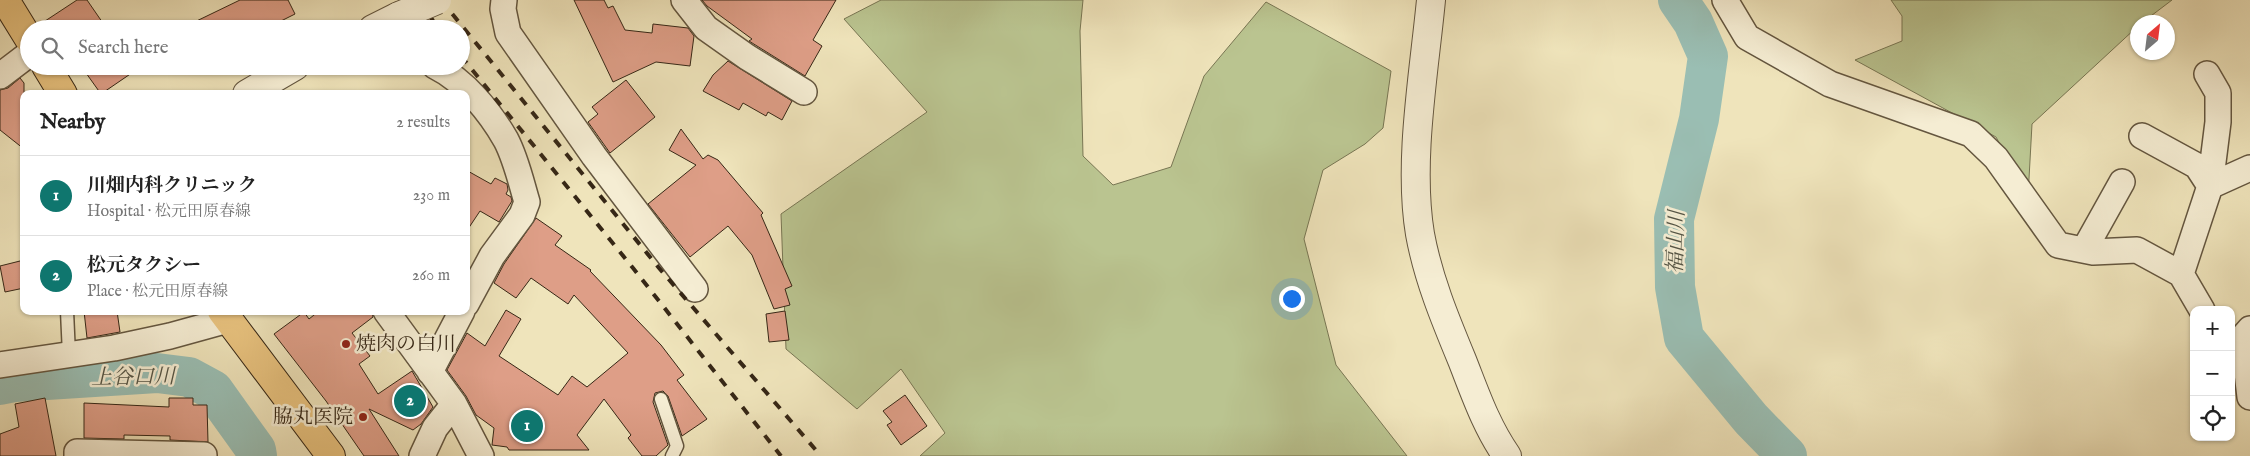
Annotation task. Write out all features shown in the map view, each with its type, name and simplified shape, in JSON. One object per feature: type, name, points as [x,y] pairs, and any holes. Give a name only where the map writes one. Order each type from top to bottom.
[{"type":"main road","points":[[5,0],[20,24]]},
{"type":"main road","points":[[51,75],[61,90]]},
{"type":"main road","points":[[225,316],[331,456]]},
{"type":"street","points":[[392,20],[437,0]]},
{"type":"street","points":[[504,0],[503,10],[508,33],[594,156],[696,289]]},
{"type":"street","points":[[684,0],[706,28],[747,57],[804,92]]},
{"type":"street","points":[[1431,0],[1419,112],[1416,183],[1420,233],[1428,271],[1450,330],[1492,434],[1506,456]]},
{"type":"street","points":[[1724,0],[1747,37],[1830,84],[1971,134],[1996,158],[2058,245],[2084,250],[2137,250],[2181,274],[2200,306]]},
{"type":"street","points":[[0,76],[20,61]]},
{"type":"street","points":[[2181,274],[2210,186],[2218,122],[2218,93],[2207,74]]},
{"type":"street","points":[[254,90],[280,75]]},
{"type":"street","points":[[449,75],[466,90]]},
{"type":"street","points":[[470,94],[483,106],[506,141],[528,202],[522,215],[492,256],[470,297]]},
{"type":"street","points":[[2142,136],[2197,166],[2210,186]]},
{"type":"street","points":[[2210,186],[2250,168]]},
{"type":"street","points":[[2084,250],[2122,182]]},
{"type":"street","points":[[389,315],[454,404],[481,456]]},
{"type":"street","points":[[430,372],[460,315]]},
{"type":"street","points":[[0,365],[69,355],[170,336],[225,316]]},
{"type":"street","points":[[2239,339],[2245,356],[2250,397]]},
{"type":"street","points":[[422,456],[436,428],[454,404]]},
{"type":"street","points":[[77,456],[76,452],[204,455]]},
{"type":"lane","points":[[67,315],[69,355]]},
{"type":"lane","points":[[661,399],[677,446],[672,456]]},
{"type":"green space","points":[[881,0],[1083,0],[1080,31],[1083,156],[1113,185],[1171,167],[1204,76],[1266,2],[1391,71],[1383,128],[1365,144],[1323,170],[1304,239],[1336,365],[1407,456],[920,456],[945,433],[901,369],[857,409],[786,349],[781,214],[927,112],[844,19]]},
{"type":"green space","points":[[1891,0],[2172,0],[2152,15],[2130,15],[2130,33],[2032,124],[2028,197],[1996,137],[1855,60],[1902,41],[1902,16]]},
{"type":"building","points":[[77,0],[87,0],[101,20],[47,20]]},
{"type":"building","points":[[240,0],[288,0],[295,14],[283,20],[199,20]]},
{"type":"building","points":[[574,0],[604,0],[608,8],[613,6],[625,30],[652,33],[653,24],[688,28],[694,36],[690,66],[656,62],[613,82]]},
{"type":"building","points":[[702,0],[836,0],[813,40],[822,46],[805,76],[749,41],[752,39],[707,6]]},
{"type":"building","points":[[728,61],[792,101],[782,120],[768,112],[766,116],[743,103],[739,110],[703,91],[713,75]]},
{"type":"building","points":[[87,75],[129,75],[107,90],[98,90]]},
{"type":"building","points":[[20,78],[24,83],[24,90],[20,90],[20,146],[0,130],[0,90],[8,88]]},
{"type":"building","points":[[626,80],[655,117],[610,153],[588,122],[598,114],[592,107]]},
{"type":"building","points":[[681,129],[703,159],[708,155],[718,160],[763,213],[761,215],[792,286],[785,289],[790,305],[774,309],[752,255],[728,226],[690,257],[648,204],[696,165],[669,150]]},
{"type":"building","points":[[470,172],[491,184],[495,178],[507,184],[508,190],[506,194],[511,197],[512,201],[499,222],[480,211],[470,226]]},
{"type":"building","points":[[536,218],[562,236],[555,245],[591,270],[661,345],[684,375],[677,380],[707,419],[682,436],[668,396],[663,391],[655,393],[653,402],[668,445],[656,456],[642,456],[628,438],[631,435],[604,399],[577,435],[589,450],[509,450],[507,447],[492,445],[494,428],[476,415],[466,396],[447,370],[467,333],[485,346],[506,310],[521,319],[499,356],[558,395],[572,376],[587,387],[628,353],[574,295],[568,304],[531,278],[516,298],[494,283],[504,264]]},
{"type":"building","points":[[20,261],[20,289],[5,292],[0,266]]},
{"type":"building","points":[[785,311],[789,340],[769,342],[766,314]]},
{"type":"building","points":[[84,315],[118,315],[120,332],[87,338]]},
{"type":"building","points":[[300,315],[306,315],[309,319],[314,315],[373,315],[373,317],[352,333],[370,356],[359,364],[378,394],[412,371],[433,407],[421,424],[413,430],[369,409],[399,456],[364,456],[326,401],[274,334]]},
{"type":"building","points":[[905,395],[927,426],[901,445],[887,425],[892,422],[883,411]]},
{"type":"building","points":[[45,398],[56,456],[0,456],[0,434],[19,427],[15,404]]},
{"type":"building","points":[[169,398],[193,398],[193,405],[207,405],[208,442],[170,440],[170,436],[124,435],[124,439],[84,438],[84,403],[169,407]]},
{"type":"waterway","name":"福山川","points":[[1678,0],[1693,22],[1708,56],[1699,119],[1674,219],[1675,287],[1684,338],[1751,419],[1787,456]]},
{"type":"waterway","name":"上谷口川","points":[[0,385],[15,382],[157,373],[189,377],[213,390],[256,450],[257,456]]},
{"type":"railway","points":[[416,0],[433,20]]},
{"type":"railway","points":[[441,0],[457,20]]},
{"type":"railway","points":[[470,36],[659,268],[821,456]]},
{"type":"railway","points":[[470,67],[633,268],[781,456]]},
{"type":"place","name":"焼肉の白川","points":[[346,344]]},
{"type":"place","name":"松元タクシー","points":[[410,401]]},
{"type":"place","name":"脇丸医院","points":[[363,417]]},
{"type":"place","name":"川畑内科クリニック","points":[[527,426]]}]
